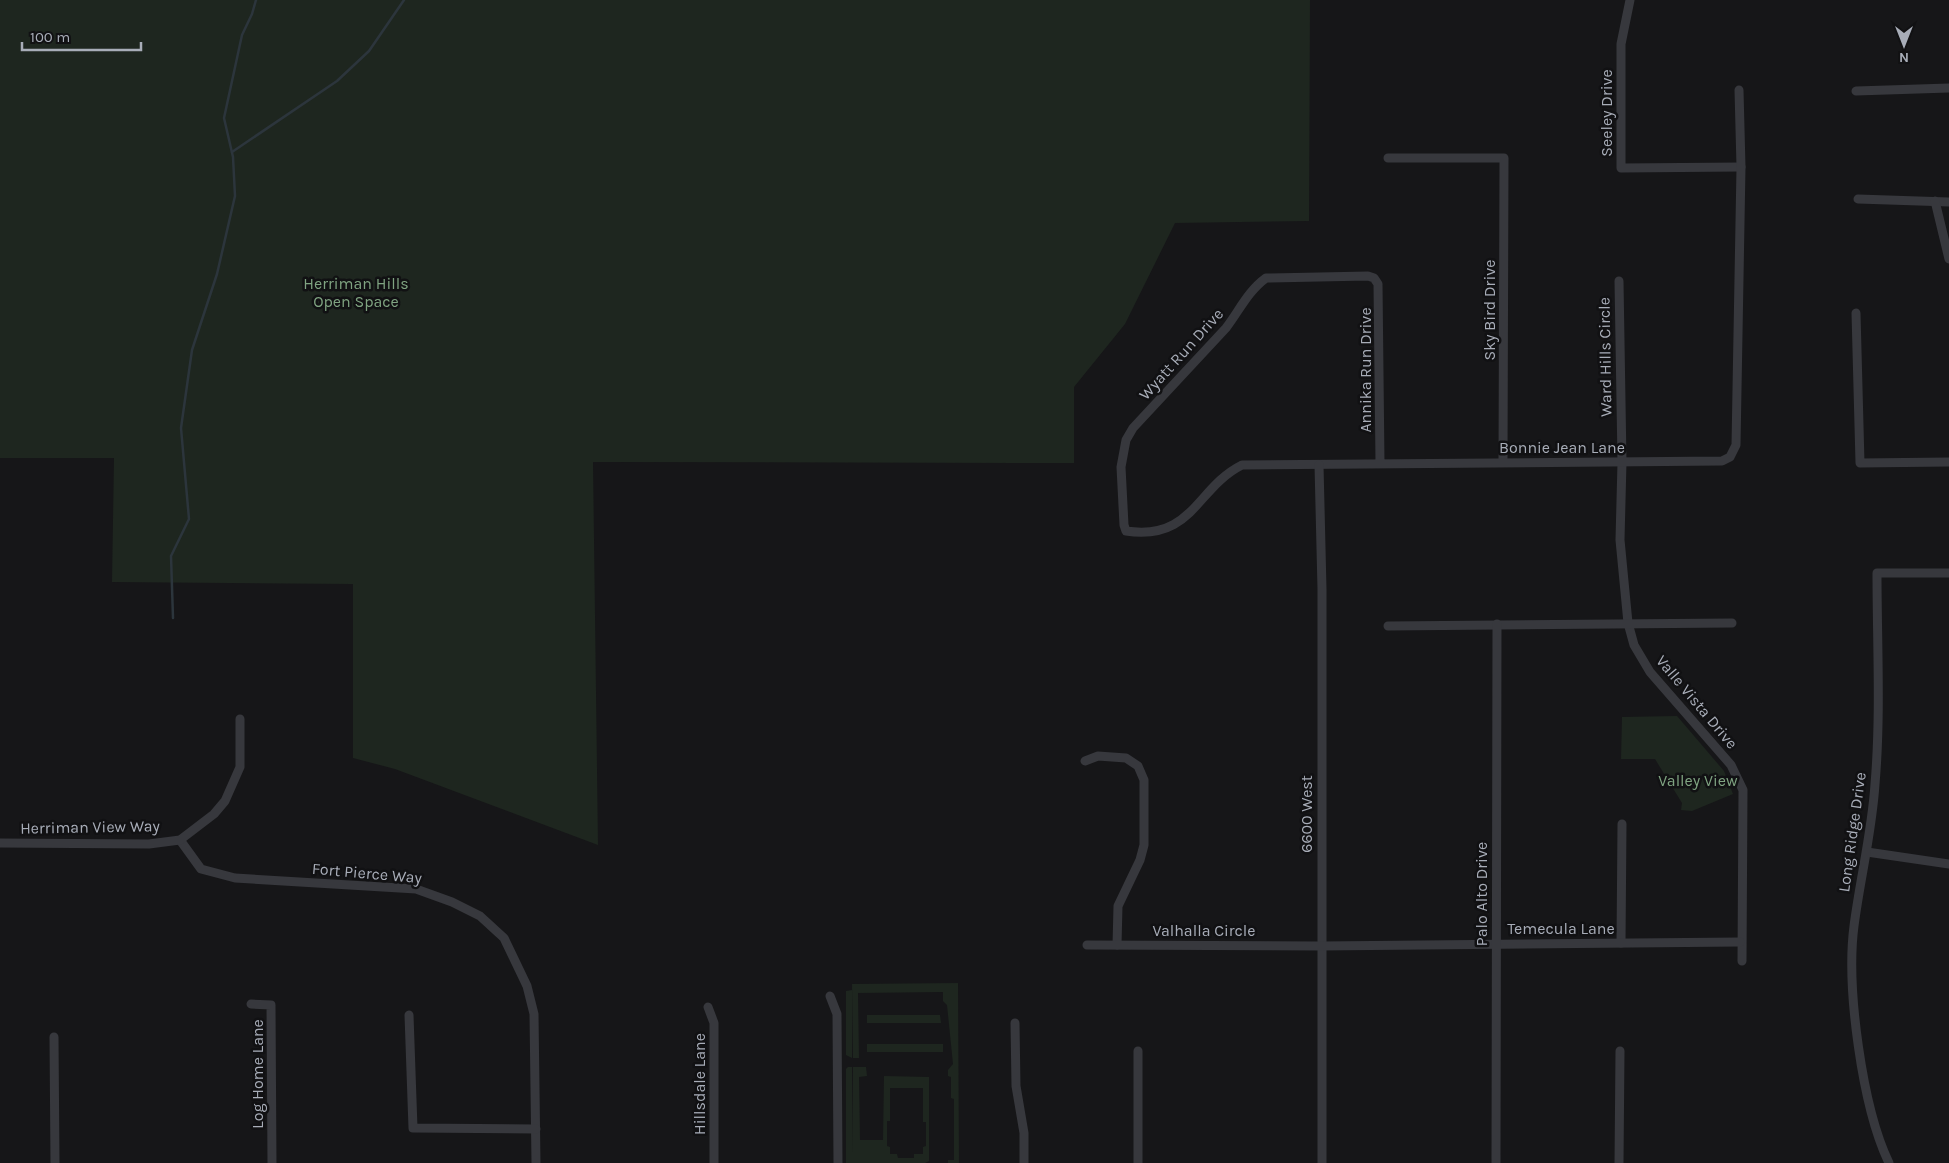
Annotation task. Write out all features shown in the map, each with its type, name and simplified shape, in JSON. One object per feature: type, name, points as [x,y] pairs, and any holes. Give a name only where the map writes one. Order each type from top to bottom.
[{"type":"street","name":"Seeley Drive","points":[[1630,0],[1621,44],[1621,168],[1741,167]]},
{"type":"street","points":[[1856,91],[1949,88]]},
{"type":"street","points":[[1739,90],[1741,167]]},
{"type":"street","name":"Sky Bird Drive","points":[[1388,158],[1504,158],[1503,462]]},
{"type":"street","name":"Bonnie Jean Lane","points":[[1126,531],[1160,529],[1178,524],[1227,474],[1242,465],[1722,461],[1730,458],[1734,452],[1741,167]]},
{"type":"street","points":[[1858,199],[1949,202]]},
{"type":"street","points":[[1935,201],[1949,259]]},
{"type":"street","name":"Wyatt Run Drive","points":[[1126,531],[1121,466],[1126,440],[1133,428],[1226,328],[1238,312],[1246,296],[1266,278],[1368,276],[1374,278]]},
{"type":"street","name":"Annika Run Drive","points":[[1374,278],[1379,290],[1380,463]]},
{"type":"street","name":"Ward Hills Circle","points":[[1619,281],[1622,462]]},
{"type":"street","points":[[1856,313],[1860,463],[1949,462]]},
{"type":"street","name":"Valle Vista Drive","points":[[1622,462],[1620,540],[1628,623],[1634,645],[1650,672],[1730,765],[1743,790],[1740,942],[1742,961]]},
{"type":"street","name":"6600 West","points":[[1319,465],[1322,589],[1322,1163]]},
{"type":"street","name":"Long Ridge Drive","points":[[1889,1163],[1870,1104],[1857,1032],[1852,978],[1854,928],[1867,852],[1875,784],[1877,573],[1949,572]]},
{"type":"street","points":[[1388,626],[1732,623]]},
{"type":"street","name":"Palo Alto Drive","points":[[1496,1163],[1497,624]]},
{"type":"street","points":[[180,840],[214,814],[225,801],[240,767],[240,719]]},
{"type":"street","points":[[1085,761],[1098,756],[1126,758],[1138,766],[1144,780],[1144,845],[1140,860],[1118,906],[1117,945]]},
{"type":"street","points":[[1621,943],[1622,824]]},
{"type":"street","name":"Herriman View Way","points":[[0,843],[149,844],[180,840]]},
{"type":"street","name":"Fort Pierce Way","points":[[180,840],[201,869],[234,878],[416,890],[452,902],[480,916],[504,938],[527,986],[534,1014],[536,1042],[536,1163]]},
{"type":"street","points":[[1867,852],[1949,864]]},
{"type":"street","name":"Temecula Lane","points":[[1321,946],[1740,942]]},
{"type":"street","name":"Valhalla Circle","points":[[1087,945],[1321,946]]},
{"type":"street","points":[[830,996],[837,1014],[838,1163]]},
{"type":"street","name":"Log Home Lane","points":[[251,1004],[271,1005],[272,1163]]},
{"type":"street","name":"Hillsdale Lane","points":[[708,1006],[714,1023],[714,1163]]},
{"type":"street","points":[[410,1016],[413,1128],[536,1129]]},
{"type":"street","points":[[1015,1023],[1016,1086],[1024,1134],[1024,1163]]},
{"type":"street","points":[[54,1037],[55,1163]]},
{"type":"street","points":[[1138,1051],[1138,1163]]},
{"type":"street","points":[[1619,1163],[1620,1051]]},
{"type":"green space","name":"Herriman Hills Open Space","points":[[0,0],[1310,0],[1309,221],[1175,223],[1125,324],[1074,387],[1074,463],[593,462],[598,845],[395,769],[353,758],[353,584],[112,582],[114,458],[0,458]]},
{"type":"green space","name":"Valley View","points":[[1677,716],[1724,771],[1733,794],[1692,811],[1681,810],[1682,803],[1655,759],[1621,759],[1622,717]]},
{"type":"green space","points":[[958,983],[959,1163],[948,1163],[948,1160],[954,1160],[954,1099],[951,1098],[951,1077],[948,1076],[948,1070],[953,1064],[947,1005],[943,1001],[943,992],[858,993],[859,1058],[853,1058],[852,984]]},
{"type":"green space","points":[[852,990],[852,1058],[846,1055],[846,991]]},
{"type":"green space","points":[[867,1015],[940,1015],[941,1023],[867,1023]]},
{"type":"green space","points":[[867,1044],[943,1044],[943,1052],[867,1052]]},
{"type":"green space","points":[[852,1067],[853,1154],[853,1067],[866,1067],[867,1076],[859,1077],[860,1140],[883,1140],[884,1076],[929,1077],[929,1161],[925,1163],[846,1163],[846,1069]],"holes":[[[890,1088],[923,1088],[923,1122],[926,1122],[926,1146],[923,1147],[923,1154],[914,1154],[914,1158],[898,1158],[897,1154],[890,1154],[890,1147],[887,1146],[887,1121],[890,1121]]]},
{"type":"waterway","points":[[173,618],[171,556],[189,519],[181,428],[192,350],[217,274],[235,196],[233,157],[224,118],[242,35],[256,0]]},
{"type":"waterway","points":[[232,152],[337,81],[369,51],[404,0]]}]
